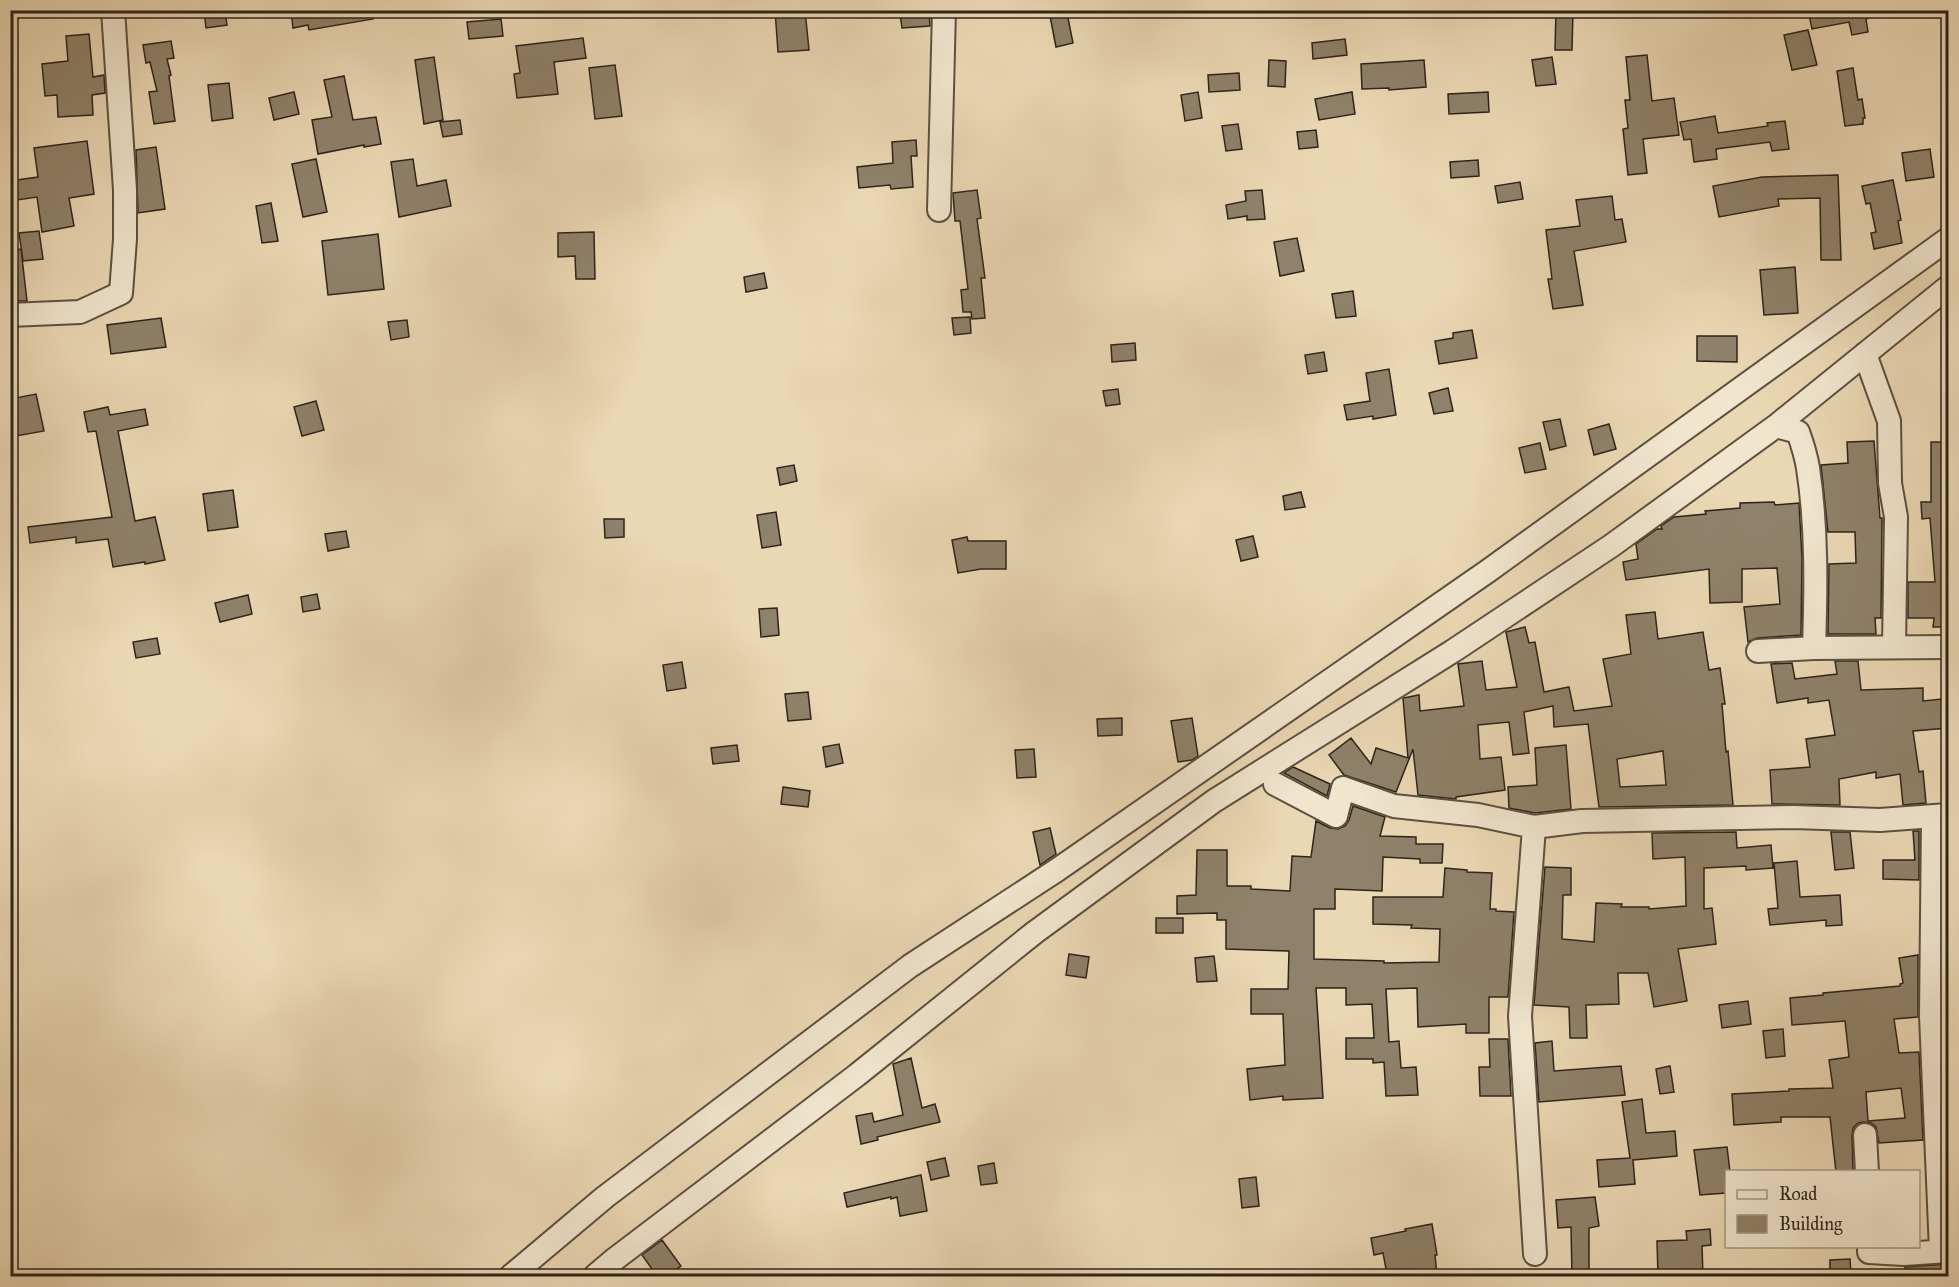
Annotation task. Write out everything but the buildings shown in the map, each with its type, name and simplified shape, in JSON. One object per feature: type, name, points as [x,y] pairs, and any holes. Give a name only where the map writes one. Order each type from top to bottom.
[{"type":"street","points":[[10,315],[80,312],[122,293],[125,190],[113,10]]},
{"type":"street","points":[[939,210],[944,10]]},
{"type":"street","points":[[511,1276],[605,1197],[910,966],[1067,863],[1488,571],[1948,239]]},
{"type":"street","points":[[595,1276],[857,1075],[1034,933],[1214,801],[1453,651],[1611,546],[1776,426],[1948,287]]},
{"type":"street","points":[[1865,354],[1889,421],[1890,483],[1896,517],[1894,647]]},
{"type":"street","points":[[1776,426],[1798,432],[1808,466],[1816,596],[1815,648]]},
{"type":"street","points":[[1758,651],[1948,647]]},
{"type":"street","points":[[1275,784],[1336,816],[1343,788],[1394,806],[1478,815],[1534,827],[1604,820],[1794,817],[1880,819],[1941,815],[1931,1016],[1945,1251],[1904,1254],[1869,1252],[1869,1248]]},
{"type":"street","points":[[1534,827],[1520,1016],[1535,1254]]},
{"type":"street","points":[[1864,1135],[1868,1170]]}]
